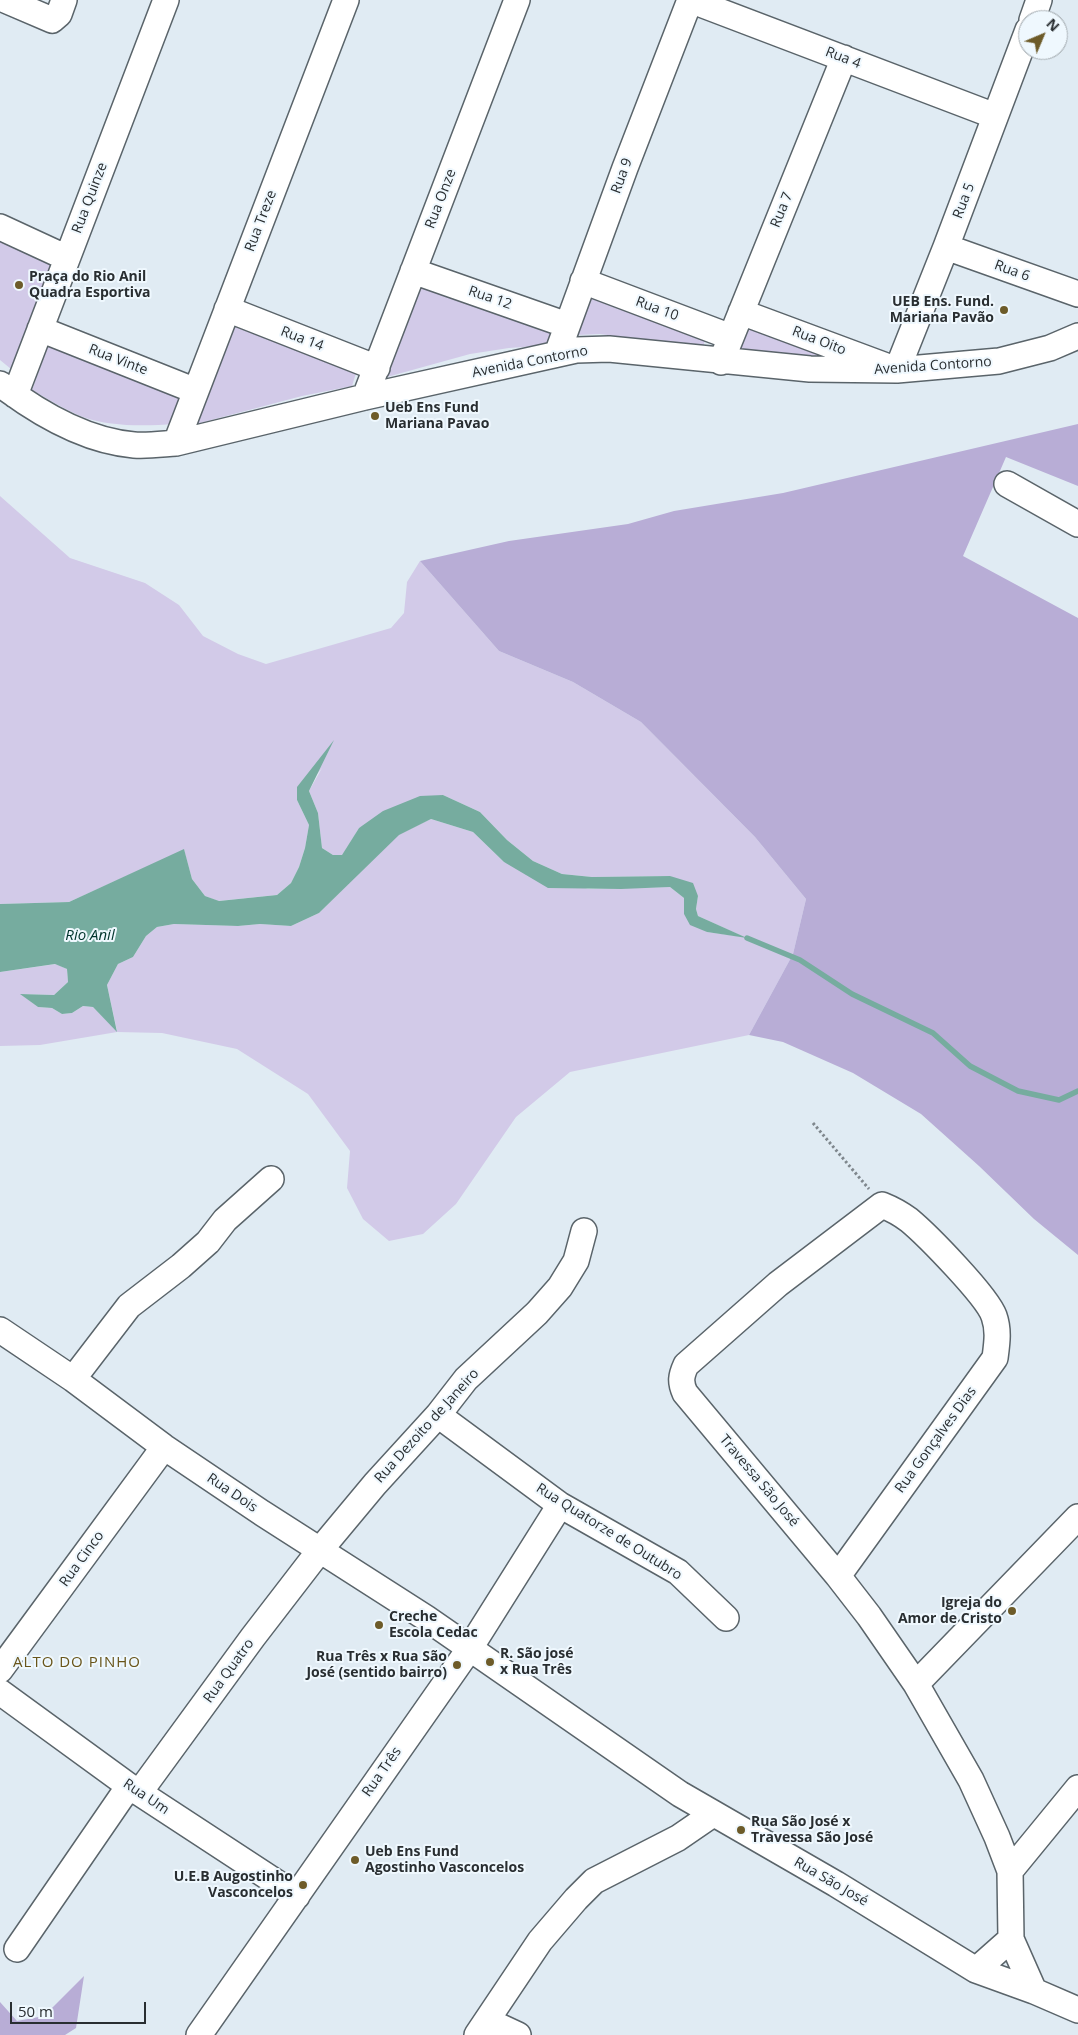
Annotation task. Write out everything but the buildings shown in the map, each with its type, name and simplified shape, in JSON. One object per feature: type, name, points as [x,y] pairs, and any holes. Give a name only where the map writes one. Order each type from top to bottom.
[{"type":"street","points":[[5,0],[52,20],[59,14],[64,0]]},
{"type":"street","name":"Rua Quinze","points":[[7,389],[40,330],[166,0]]},
{"type":"street","name":"Rua Treze","points":[[176,443],[346,0]]},
{"type":"street","name":"Rua Onze","points":[[365,397],[517,0]]},
{"type":"street","name":"Rua 4","points":[[690,0],[995,116]]},
{"type":"street","name":"Rua 9","points":[[557,354],[625,168],[690,0]]},
{"type":"street","name":"Rua 5","points":[[897,370],[1018,56]]},
{"type":"street","name":"Rua 7","points":[[721,362],[844,58]]},
{"type":"street","points":[[0,227],[67,258]]},
{"type":"street","name":"Rua 6","points":[[946,247],[1078,294]]},
{"type":"street","name":"Rua 12","points":[[414,271],[567,325]]},
{"type":"street","name":"Rua 10","points":[[583,282],[731,336]]},
{"type":"street","name":"Rua 14","points":[[228,309],[376,368]]},
{"type":"street","name":"Rua Oito","points":[[741,312],[897,370]]},
{"type":"street","name":"Rua Vinte","points":[[40,330],[196,391]]},
{"type":"street","name":"Avenida Contorno","points":[[7,389],[48,416],[94,436],[134,445],[176,443],[365,397],[587,349],[609,349],[721,362],[810,369],[897,370],[999,361],[1050,348],[1078,336]]},
{"type":"street","points":[[1007,484],[1078,524]]},
{"type":"street","points":[[73,1380],[129,1306],[181,1266],[208,1242],[225,1220],[271,1179]]},
{"type":"street","name":"Rua Gonçalves Dias","points":[[838,1576],[995,1358],[998,1335],[994,1314],[982,1297],[911,1222],[894,1210],[882,1205]]},
{"type":"street","name":"Travessa São José","points":[[882,1205],[778,1284],[686,1365],[681,1375],[681,1384],[685,1393],[838,1576],[869,1616],[916,1684],[971,1780],[998,1836],[1010,1871],[1011,1939],[1034,1991]]},
{"type":"street","name":"Rua Dezoito de Janeiro","points":[[320,1550],[375,1484],[438,1415],[466,1379],[537,1313],[560,1287],[576,1261],[584,1231]]},
{"type":"street","name":"Rua Dois","points":[[2,1335],[73,1380],[164,1447],[470,1648]]},
{"type":"street","name":"Rua Quatorze de Outubro","points":[[438,1415],[560,1505],[678,1572],[726,1618]]},
{"type":"street","name":"Rua Cinco","points":[[0,1670],[164,1447]]},
{"type":"street","name":"Rua Três","points":[[199,2035],[470,1648],[560,1505]]},
{"type":"street","points":[[916,1684],[1078,1518]]},
{"type":"street","name":"Rua Quatro","points":[[17,1949],[134,1789],[320,1550]]},
{"type":"street","name":"Rua São José","points":[[470,1648],[680,1794],[712,1814],[836,1884],[976,1970],[1034,1991],[1078,2010]]},
{"type":"street","name":"Rua Um","points":[[0,1692],[134,1789],[297,1896]]},
{"type":"street","points":[[1010,1871],[1078,1788]]},
{"type":"street","points":[[518,2035],[483,2028],[540,1941],[576,1898],[594,1881],[678,1838],[712,1814]]},
{"type":"street","points":[[976,1970],[1011,1939]]},
{"type":"path","points":[[813,1123],[882,1205]]},
{"type":"shaded area","points":[[0,237],[57,262],[11,369],[0,360]]},
{"type":"shaded area","points":[[419,283],[556,331],[551,345],[509,348],[470,354],[387,377]]},
{"type":"shaded area","points":[[592,292],[706,336],[703,348],[600,334],[577,335]]},
{"type":"shaded area","points":[[746,321],[845,357],[735,353]]},
{"type":"shaded area","points":[[232,326],[357,370],[352,386],[302,396],[196,424]]},
{"type":"shaded area","points":[[49,343],[184,396],[175,424],[128,425],[105,423],[83,417],[32,390]]},
{"type":"shaded area","points":[[1078,424],[1078,486],[1006,457],[963,556],[1078,618],[1078,1255],[1034,1219],[921,1114],[853,1073],[783,1042],[749,1035],[793,954],[806,899],[755,837],[641,722],[573,682],[499,651],[420,561],[509,541],[628,524],[674,511],[783,493]]},
{"type":"shaded area","points":[[0,496],[70,558],[145,583],[179,605],[203,636],[238,654],[266,664],[391,628],[404,613],[407,582],[420,561],[499,651],[573,682],[641,722],[755,837],[806,899],[793,954],[749,1035],[570,1072],[516,1117],[456,1204],[423,1234],[389,1241],[363,1219],[347,1188],[350,1151],[308,1094],[237,1049],[162,1033],[117,1032],[40,1045],[0,1046],[0,972],[56,964],[67,969],[68,982],[54,995],[21,994],[38,1007],[52,1008],[62,1014],[72,1013],[83,1006],[93,1007],[117,1031],[107,985],[118,964],[133,957],[146,936],[157,927],[174,924],[291,926],[319,913],[399,834],[431,819],[473,832],[504,862],[588,889],[670,887],[684,898],[684,914],[707,932],[744,937],[698,916],[696,909],[698,896],[670,876],[592,877],[562,874],[533,861],[507,840],[480,812],[443,795],[359,828],[342,856],[333,855],[322,848],[318,813],[309,791],[322,768],[297,800],[309,825],[305,848],[291,883],[277,895],[218,901],[205,896],[192,879],[184,850],[69,902],[0,904]]},
{"type":"shaded area","points":[[84,1976],[76,2028],[65,2035],[0,2035],[0,2002],[17,2021],[44,2016]]},
{"type":"water","name":"Rio Anil","points":[[334,740],[309,791],[318,813],[322,848],[333,855],[342,855],[359,828],[383,811],[420,796],[443,795],[480,812],[507,840],[533,861],[562,874],[592,877],[670,876],[693,883],[698,896],[696,909],[698,916],[747,938],[707,932],[690,925],[684,914],[684,898],[670,887],[621,889],[548,888],[504,862],[473,832],[431,819],[399,835],[319,913],[291,926],[174,924],[157,927],[146,936],[133,957],[118,964],[107,985],[117,1032],[93,1007],[83,1006],[72,1013],[62,1014],[52,1008],[38,1007],[20,994],[54,995],[68,982],[67,969],[55,964],[0,972],[0,904],[69,902],[184,849],[192,879],[205,896],[219,901],[277,895],[291,883],[305,848],[309,825],[297,800],[297,787]]},
{"type":"waterway","points":[[747,938],[800,960],[852,994],[933,1033],[970,1066],[1018,1091],[1059,1100],[1078,1091]]},
{"type":"place","name":"Praça do Rio Anil Quadra Esportiva","points":[[19,285]]},
{"type":"place","name":"UEB Ens. Fund. Mariana Pavão","points":[[1004,310]]},
{"type":"place","name":"Ueb Ens Fund Mariana Pavao","points":[[375,416]]},
{"type":"place","name":"Igreja do Amor de Cristo","points":[[1012,1611]]},
{"type":"place","name":"Creche Escola Cedac","points":[[379,1625]]},
{"type":"place","name":"R. São josé x Rua Três","points":[[490,1662]]},
{"type":"place","name":"Rua Três x Rua São José (sentido bairro)","points":[[457,1665]]},
{"type":"place","name":"Rua São José x Travessa São José","points":[[741,1830]]},
{"type":"place","name":"Ueb Ens Fund Agostinho Vasconcelos","points":[[355,1860]]},
{"type":"place","name":"U.E.B Augostinho Vasconcelos","points":[[303,1885]]},
{"type":"district","name":"ALTO DO PINHO","points":[[77,1663]]}]
